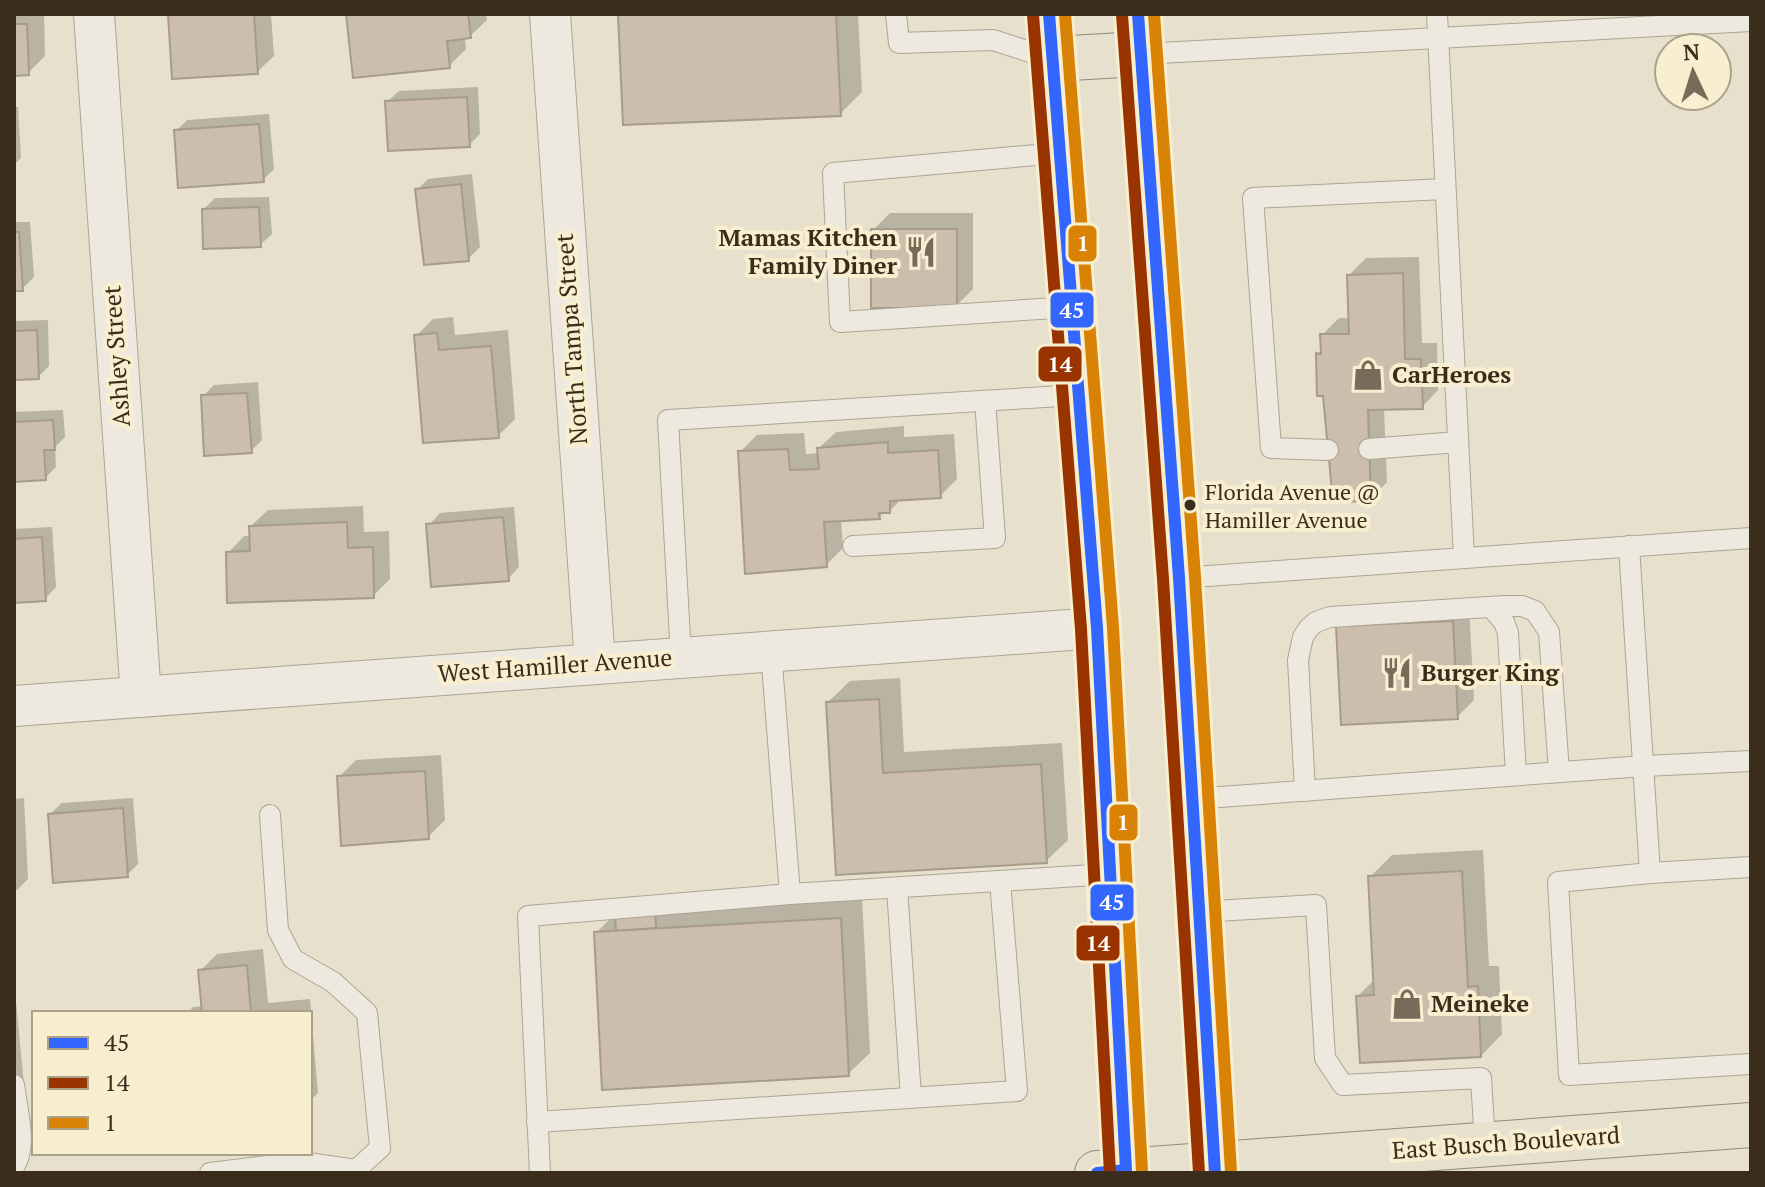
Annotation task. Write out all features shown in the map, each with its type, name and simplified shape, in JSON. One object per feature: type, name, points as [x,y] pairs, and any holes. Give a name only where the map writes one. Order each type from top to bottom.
[{"type":"main road","points":[[1049,14],[1097,628],[1110,874],[1116,1172]]},
{"type":"main road","points":[[1052,59],[1140,34],[1179,578],[1214,1168]]},
{"type":"main road","name":"East Busch Boulevard","points":[[1116,1172],[1214,1168],[1751,1125]]},
{"type":"street","name":"Ashley Street","points":[[94,14],[141,697]]},
{"type":"street","name":"North Tampa Street","points":[[550,14],[595,663]]},
{"type":"street","name":"West Hamiller Avenue","points":[[14,706],[1097,628]]},
{"type":"lane","points":[[896,14],[899,43],[993,40],[1052,59]]},
{"type":"lane","points":[[1437,14],[1464,558]]},
{"type":"lane","points":[[1140,34],[1438,38],[1751,21]]},
{"type":"lane","points":[[1059,153],[833,173],[840,322],[1071,307]]},
{"type":"lane","points":[[1328,450],[1271,448],[1253,198],[1445,189]]},
{"type":"lane","points":[[681,657],[668,420],[1078,395]]},
{"type":"lane","points":[[853,546],[995,538],[985,401]]},
{"type":"lane","points":[[1369,449],[1458,442]]},
{"type":"lane","points":[[1179,578],[1751,538]]},
{"type":"lane","points":[[1629,546],[1650,873]]},
{"type":"lane","points":[[1305,791],[1298,660],[1303,637],[1309,628],[1330,617],[1522,606],[1535,611],[1549,632],[1559,772]]},
{"type":"lane","points":[[1491,607],[1499,613],[1508,633],[1516,775]]},
{"type":"lane","points":[[771,651],[790,894]]},
{"type":"lane","points":[[1192,799],[1751,761]]},
{"type":"lane","points":[[210,1173],[301,1162],[356,1172],[380,1148],[367,1013],[333,982],[293,959],[278,930],[270,815]]},
{"type":"lane","points":[[1751,867],[1558,882],[1569,1075],[1751,1064]]},
{"type":"lane","points":[[540,1173],[528,916],[790,894],[1110,874]]},
{"type":"lane","points":[[537,1122],[1017,1091],[1000,881]]},
{"type":"lane","points":[[897,888],[911,1097]]},
{"type":"lane","points":[[1198,912],[1316,905],[1325,1058],[1343,1085],[1481,1078],[1485,1144]]},
{"type":"lane","points":[[14,1085],[21,1140],[20,1159],[14,1167]]},
{"type":"building","points":[[168,14],[254,14],[258,74],[172,79]]},
{"type":"building","points":[[346,14],[468,14],[471,38],[447,41],[450,68],[353,78]]},
{"type":"building","points":[[618,14],[836,14],[841,116],[623,125]]},
{"type":"building","points":[[14,24],[27,24],[29,75],[14,76]]},
{"type":"building","points":[[467,97],[470,147],[388,151],[385,101]]},
{"type":"building","points":[[259,124],[264,182],[178,188],[174,130]]},
{"type":"building","points":[[461,184],[469,261],[424,265],[415,189]]},
{"type":"building","points":[[259,207],[261,247],[203,249],[202,209]]},
{"type":"building","points":[[871,229],[957,229],[957,308],[871,308]]},
{"type":"building","points":[[14,232],[19,232],[23,291],[14,291]]},
{"type":"building","points":[[1403,273],[1405,359],[1421,359],[1423,409],[1368,410],[1371,501],[1333,502],[1323,396],[1317,396],[1316,353],[1321,354],[1320,334],[1349,334],[1347,275]]},
{"type":"building","points":[[37,330],[39,379],[14,380],[14,331]]},
{"type":"building","points":[[437,333],[439,350],[491,346],[499,438],[423,443],[414,335]]},
{"type":"building","points":[[247,393],[252,453],[204,456],[201,395]]},
{"type":"building","points":[[53,420],[55,450],[44,450],[46,480],[14,482],[14,422]]},
{"type":"building","points":[[888,442],[888,453],[938,450],[941,498],[890,501],[890,513],[879,513],[880,519],[824,522],[827,567],[745,574],[738,451],[788,449],[790,470],[819,469],[817,448]]},
{"type":"building","points":[[503,517],[509,581],[431,587],[426,524]]},
{"type":"building","points":[[347,522],[348,548],[373,547],[374,598],[227,603],[226,552],[250,551],[249,526]]},
{"type":"building","points":[[42,537],[46,601],[14,603],[14,539]]},
{"type":"building","name":"Burger King","points":[[1453,621],[1458,719],[1341,725],[1336,626]]},
{"type":"building","points":[[879,699],[883,773],[1041,764],[1047,863],[836,875],[826,702]]},
{"type":"building","points":[[425,771],[429,839],[341,846],[337,776]]},
{"type":"building","points":[[123,808],[128,877],[53,883],[48,814]]},
{"type":"building","points":[[1462,871],[1468,987],[1478,986],[1481,1057],[1360,1063],[1356,996],[1374,995],[1368,876]]},
{"type":"building","points":[[655,901],[656,928],[616,931],[614,904]]},
{"type":"building","points":[[841,918],[849,1076],[602,1090],[594,932]]},
{"type":"building","points":[[247,965],[251,1011],[202,1011],[198,970]]},
{"type":"transit line","name":"45","points":[[1049,14],[1097,628],[1126,1170],[1097,1173]]},
{"type":"transit line","name":"1","points":[[1065,14],[1113,627],[1142,1172]]},
{"type":"transit line","name":"45","points":[[1138,14],[1179,578],[1215,1173]]},
{"type":"transit line","name":"1","points":[[1154,14],[1195,577],[1231,1172]]},
{"type":"transit line","name":"14","points":[[1033,15],[1081,629],[1110,1173]]},
{"type":"transit line","name":"14","points":[[1122,15],[1163,579],[1199,1173]]},
{"type":"place","name":"Mamas Kitchen Family Diner","points":[[921,252]]},
{"type":"place","name":"CarHeroes","points":[[1368,375]]},
{"type":"place","name":"Florida Avenue @ Hamiller Avenue","points":[[1190,505]]},
{"type":"place","name":"Burger King","points":[[1397,673]]},
{"type":"place","name":"Meineke","points":[[1407,1004]]}]
